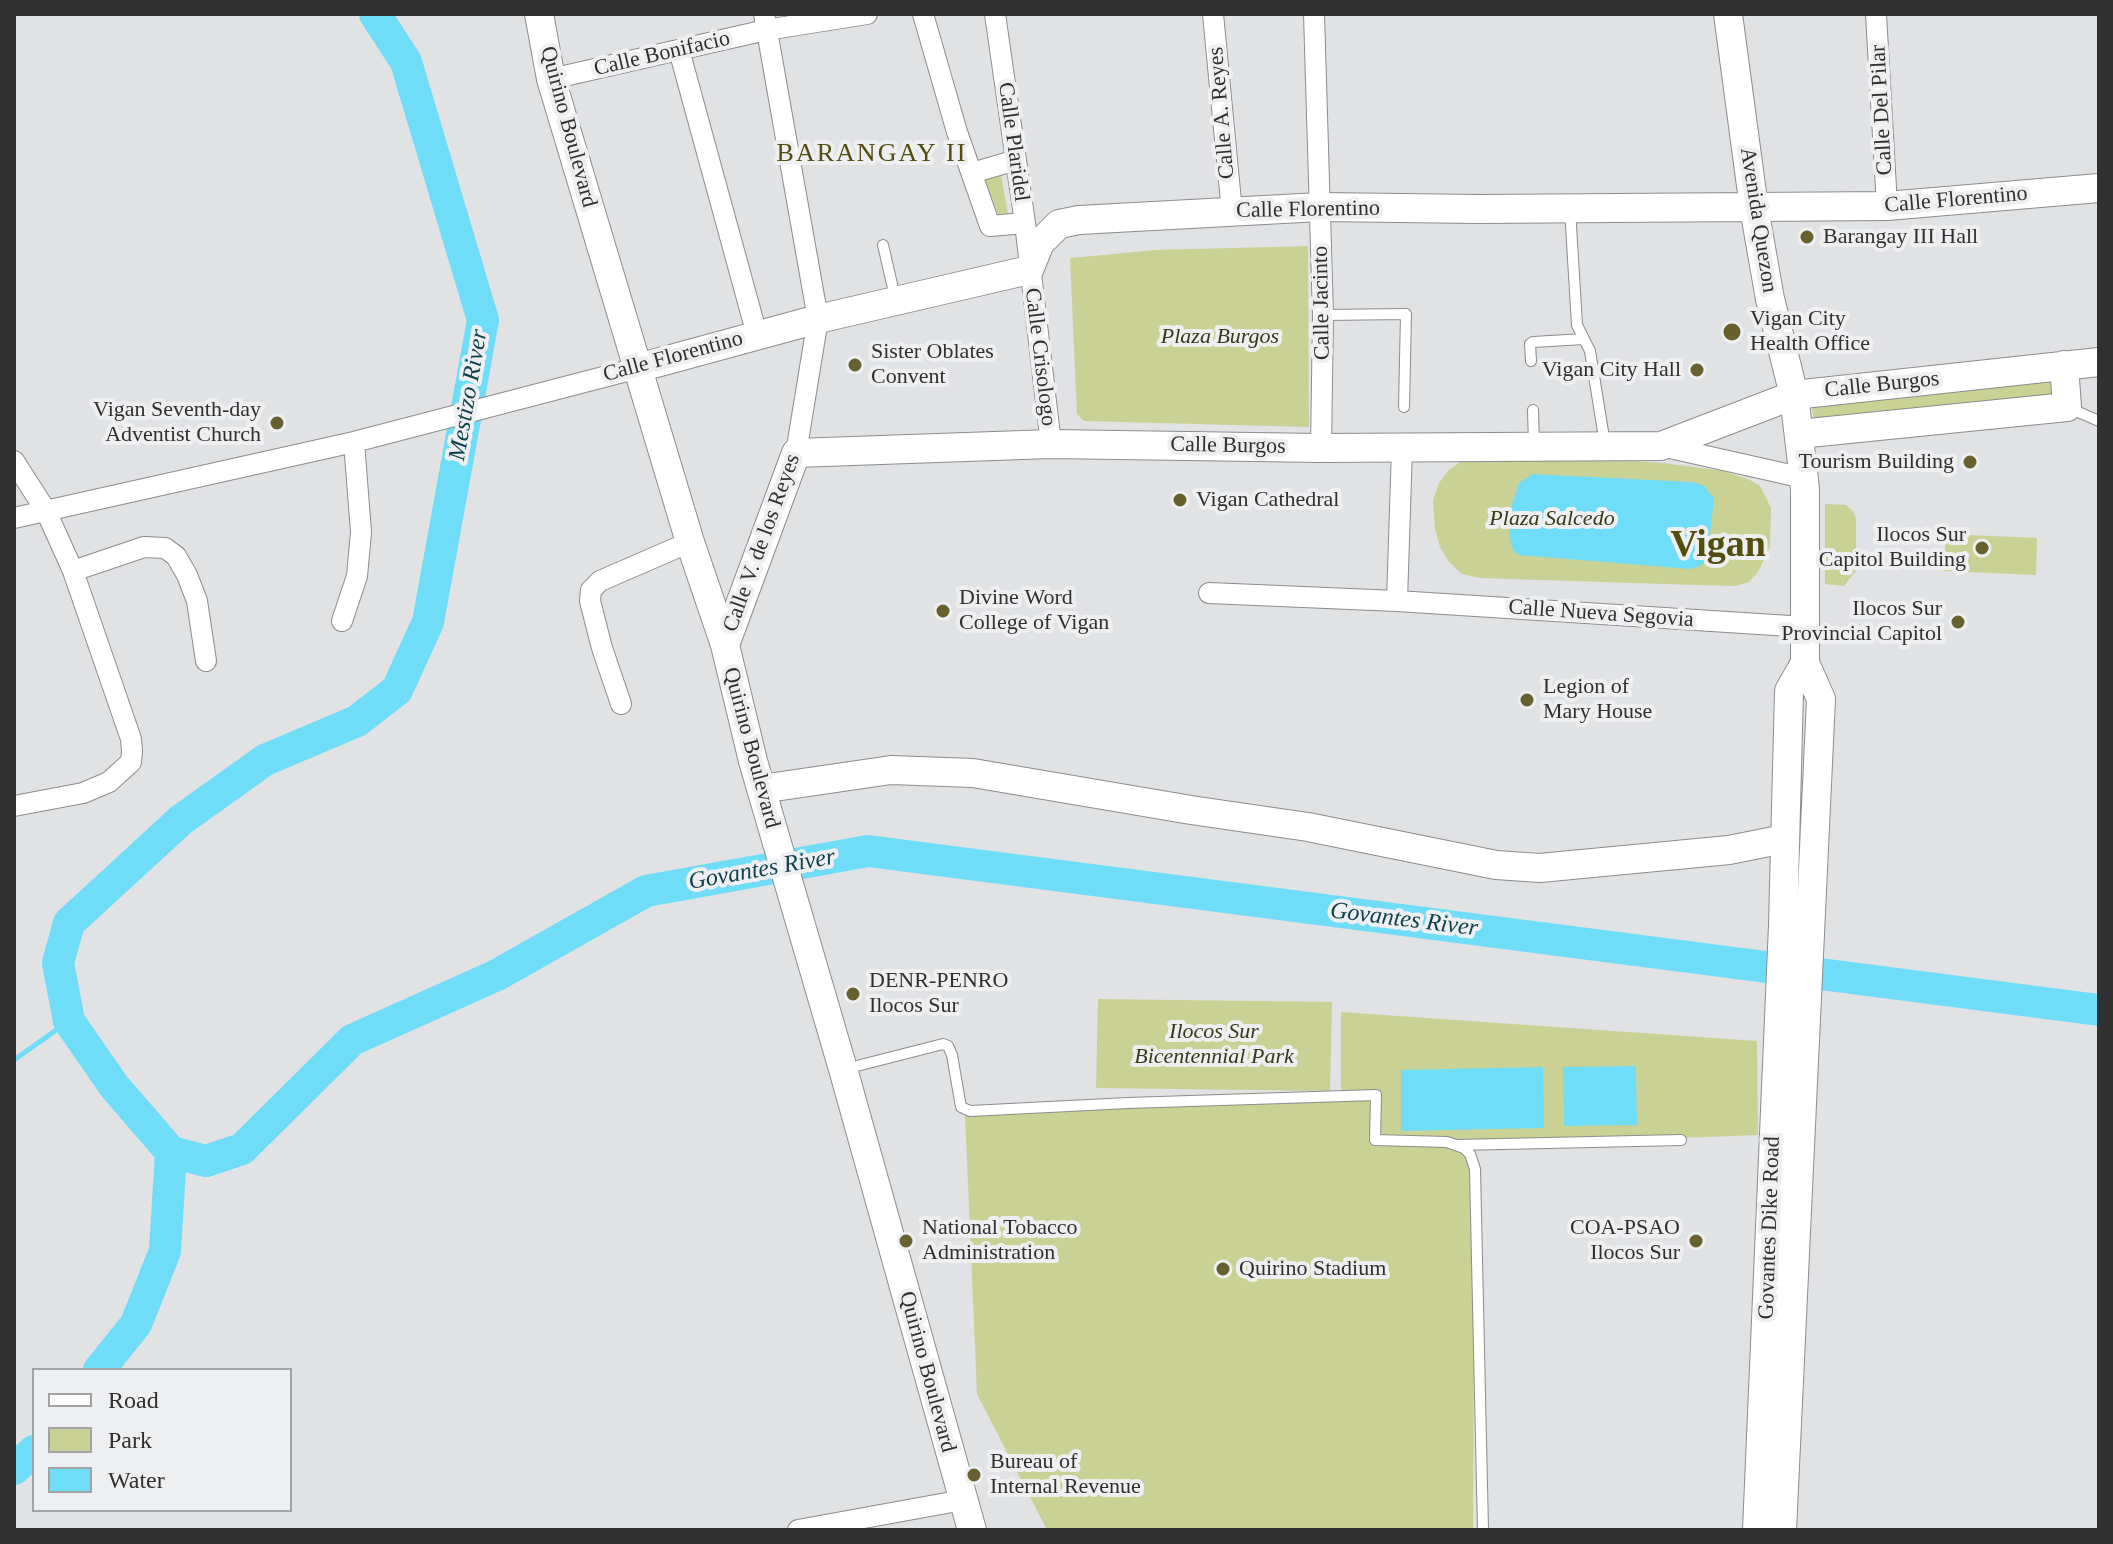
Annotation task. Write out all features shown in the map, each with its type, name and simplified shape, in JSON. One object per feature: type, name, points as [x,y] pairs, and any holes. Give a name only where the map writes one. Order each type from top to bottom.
[{"type":"street","name":"Quirino Boulevard","points":[[539,14],[551,79],[690,542],[725,645],[765,802],[972,1530]]},
{"type":"street","name":"Calle Bonifacio","points":[[551,79],[679,50],[765,22],[867,14]]},
{"type":"street","points":[[923,14],[990,226],[1025,223]]},
{"type":"street","name":"Calle Plaridel","points":[[995,14],[1029,270]]},
{"type":"street","name":"Calle A. Reyes","points":[[1213,14],[1232,212]]},
{"type":"street","name":"Calle Jacinto","points":[[1314,14],[1323,315],[1321,448]]},
{"type":"street","name":"Avenida Quezon","points":[[1728,14],[1754,208],[1770,299],[1794,395],[1804,478],[1805,663],[1821,699],[1796,918]]},
{"type":"street","name":"Calle Del Pilar","points":[[1876,14],[1887,206]]},
{"type":"street","name":"Calle V. de los Reyes","points":[[725,645],[796,453],[818,319],[765,22]]},
{"type":"street","points":[[679,50],[757,335]]},
{"type":"street","points":[[972,173],[1016,160]]},
{"type":"street","name":"Calle Florentino","points":[[14,518],[354,442],[818,319],[1029,270],[1040,243],[1059,224],[1079,220],[1320,207],[1887,206],[2099,188]]},
{"type":"street","name":"Calle Crisologo","points":[[1029,270],[1051,444]]},
{"type":"street","name":"Calle Burgos","points":[[1661,446],[1794,395],[2099,362]]},
{"type":"street","points":[[2064,365],[2067,407]]},
{"type":"street","name":"Calle Burgos","points":[[1799,434],[2067,407]]},
{"type":"street","points":[[342,621],[357,576],[361,532],[354,442]]},
{"type":"street","name":"Calle Burgos","points":[[796,453],[1051,444],[1321,448],[1661,446],[1804,478]]},
{"type":"street","points":[[1397,601],[1402,448]]},
{"type":"street","points":[[14,461],[46,511],[73,571],[131,739],[131,762],[109,782],[83,793],[14,806]]},
{"type":"street","points":[[621,704],[602,648],[590,601],[591,590],[600,581],[690,542]]},
{"type":"street","points":[[73,571],[144,547],[165,548],[176,556],[197,601],[206,661]]},
{"type":"street","name":"Calle Nueva Segovia","points":[[1209,593],[1397,601],[1806,627]]},
{"type":"street","name":"Avenida Quezon","points":[[1796,918],[1784,839],[1789,691],[1805,663]]},
{"type":"street","points":[[765,802],[891,770],[973,773],[1308,827],[1496,865],[1540,868],[1714,852],[1784,839]]},
{"type":"street","name":"Govantes Dike Road","points":[[1757,1530],[1778,1321],[1796,918]]},
{"type":"street","name":"Govantes Dike Road","points":[[1778,1321],[1782,1530]]},
{"type":"street","points":[[798,1530],[963,1500]]},
{"type":"lane","points":[[1570,208],[1577,325],[1594,370],[1605,446]]},
{"type":"lane","points":[[883,245],[896,301]]},
{"type":"lane","points":[[1323,315],[1406,314],[1404,407]]},
{"type":"lane","points":[[1531,361],[1530,344],[1533,342],[1584,339]]},
{"type":"lane","points":[[2067,407],[2099,421]]},
{"type":"lane","points":[[1533,410],[1534,447]]},
{"type":"lane","points":[[843,1069],[943,1044],[948,1046],[952,1055],[961,1107],[970,1111],[1376,1095],[1375,1140],[1447,1142],[1470,1154],[1475,1169],[1483,1530]]},
{"type":"lane","points":[[1455,1145],[1681,1140]]},
{"type":"green space","points":[[1000,170],[1008,214],[999,217],[984,176]]},
{"type":"green space","name":"Plaza Burgos","points":[[1308,246],[1309,427],[1084,421],[1077,414],[1070,258],[1156,250]]},
{"type":"green space","points":[[2052,379],[2054,398],[1814,424],[1812,405]]},
{"type":"green space","name":"Plaza Salcedo","points":[[1565,457],[1663,463],[1723,471],[1750,480],[1760,486],[1771,508],[1770,547],[1758,572],[1749,582],[1736,586],[1696,585],[1480,578],[1462,574],[1449,562],[1440,547],[1435,528],[1433,501],[1439,483],[1449,470],[1463,460]]},
{"type":"green space","points":[[1825,504],[1846,505],[1856,519],[1856,571],[1844,586],[1825,584]]},
{"type":"green space","points":[[1946,534],[2037,538],[2036,575],[1944,571]]},
{"type":"green space","name":"Ilocos Sur Bicentennial Park","points":[[1098,999],[1332,1002],[1330,1091],[1096,1088]]},
{"type":"green space","name":"Quirino Stadium","points":[[1341,1012],[1757,1041],[1758,1135],[1475,1146],[1473,1530],[1047,1530],[977,1394],[965,1114],[1341,1099]]},
{"type":"water","points":[[1533,474],[1703,485],[1714,498],[1705,561],[1690,569],[1519,555],[1513,550],[1509,536],[1512,505],[1519,483]]},
{"type":"water","points":[[1636,1066],[1637,1125],[1564,1126],[1563,1067]]},
{"type":"water","points":[[1543,1067],[1544,1128],[1401,1131],[1401,1070]]},
{"type":"waterway","name":"Govantes River","points":[[375,14],[406,62],[483,320],[428,622],[397,690],[357,721],[265,760],[181,820],[69,923],[58,963],[69,1021],[114,1086],[171,1152],[206,1161],[242,1149],[352,1040],[497,975],[646,891],[868,851],[2099,1010]]},
{"type":"waterway","points":[[14,1060],[69,1021]]},
{"type":"waterway","points":[[101,1368],[136,1324],[165,1251],[171,1152]]},
{"type":"waterway","points":[[14,1469],[32,1453]]},
{"type":"place","name":"Barangay III Hall","points":[[1807,237]]},
{"type":"place","name":"Vigan City Health Office","points":[[1732,332]]},
{"type":"place","name":"Sister Oblates Convent","points":[[855,365]]},
{"type":"place","name":"Vigan City Hall","points":[[1697,370]]},
{"type":"place","name":"Vigan Seventh-day Adventist Church","points":[[277,423]]},
{"type":"place","name":"Tourism Building","points":[[1970,462]]},
{"type":"place","name":"Vigan Cathedral","points":[[1180,500]]},
{"type":"place","name":"Ilocos Sur Capitol Building","points":[[1982,548]]},
{"type":"place","name":"Divine Word College of Vigan","points":[[943,611]]},
{"type":"place","name":"Ilocos Sur Provincial Capitol","points":[[1958,622]]},
{"type":"place","name":"Legion of Mary House","points":[[1527,700]]},
{"type":"place","name":"DENR-PENRO Ilocos Sur","points":[[853,994]]},
{"type":"place","name":"National Tobacco Administration","points":[[906,1241]]},
{"type":"place","name":"COA-PSAO Ilocos Sur","points":[[1696,1241]]},
{"type":"place","name":"Quirino Stadium","points":[[1223,1269]]},
{"type":"place","name":"Bureau of Internal Revenue","points":[[974,1475]]},
{"type":"district","name":"BARANGAY II","points":[[872,154]]},
{"type":"district","name":"Vigan","points":[[1718,546]]},
{"type":"water label","name":"Mestizo River","points":[[469,395]]}]
